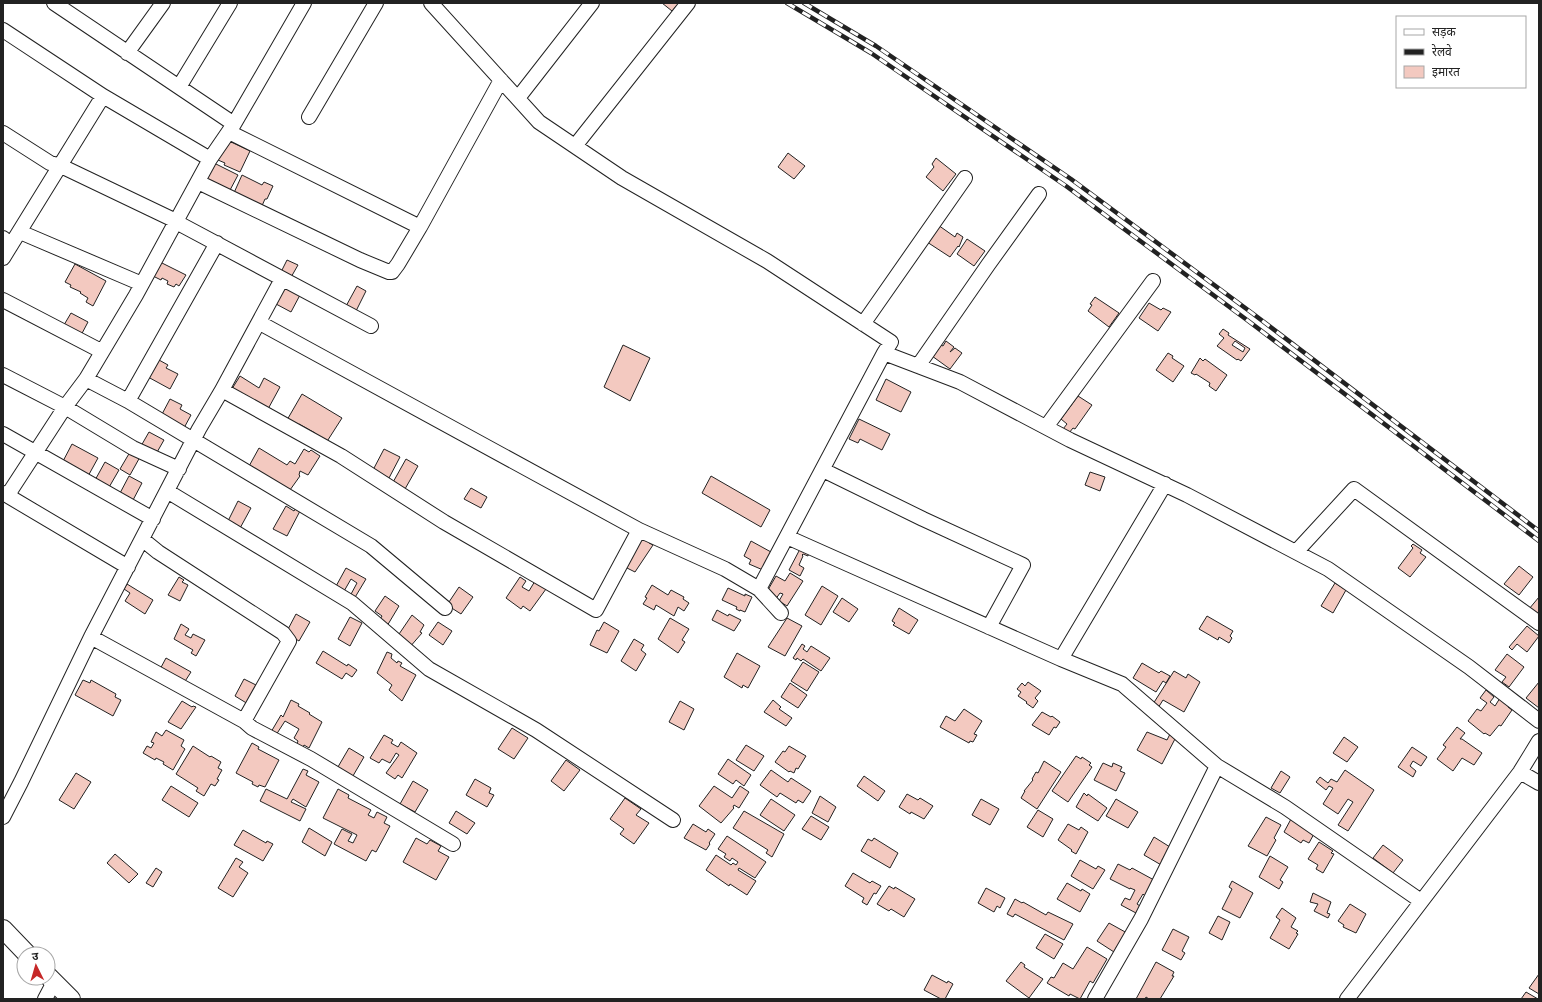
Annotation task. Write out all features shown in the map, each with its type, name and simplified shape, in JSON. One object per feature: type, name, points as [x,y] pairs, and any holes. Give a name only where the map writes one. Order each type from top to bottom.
[{"type":"main road","points":[[3,929],[19,946]]},
{"type":"main road","points":[[56,984],[70,999]]},
{"type":"street","points":[[54,3],[179,87],[232,128],[420,227]]},
{"type":"street","points":[[127,52],[163,3]]},
{"type":"street","points":[[179,87],[230,3]]},
{"type":"street","points":[[128,566],[6,495],[37,453],[65,407],[86,379],[101,351],[142,284],[210,159],[232,128],[304,3]]},
{"type":"street","points":[[309,117],[376,3]]},
{"type":"street","points":[[431,3],[539,122],[622,178],[767,261],[891,342],[759,589]]},
{"type":"street","points":[[518,98],[592,3]]},
{"type":"street","points":[[575,146],[688,3]]},
{"type":"street","points":[[3,30],[103,96],[210,159]]},
{"type":"street","points":[[198,182],[360,260],[392,272],[420,227],[501,80]]},
{"type":"street","points":[[3,258],[7,242],[20,232],[103,96]]},
{"type":"street","points":[[3,134],[50,163],[61,166],[176,221],[371,326]]},
{"type":"street","points":[[863,324],[965,178]]},
{"type":"street","points":[[918,366],[1039,194]]},
{"type":"street","points":[[20,232],[142,284]]},
{"type":"street","points":[[128,401],[217,243]]},
{"type":"street","points":[[3,817],[91,637],[194,440],[260,323],[282,279]]},
{"type":"street","points":[[1046,427],[1153,281]]},
{"type":"street","points":[[3,300],[101,351]]},
{"type":"street","points":[[260,323],[639,530],[725,569],[759,589],[781,613]]},
{"type":"street","points":[[884,353],[960,382],[1070,440],[1165,484],[1328,569],[1469,667],[1539,721]]},
{"type":"street","points":[[3,375],[65,407],[133,448],[179,469]]},
{"type":"street","points":[[86,379],[128,401],[371,546],[445,608]]},
{"type":"street","points":[[222,390],[341,456],[444,522],[596,610],[639,530]]},
{"type":"street","points":[[3,434],[153,519]]},
{"type":"street","points":[[823,470],[923,519],[1024,565],[989,627]]},
{"type":"street","points":[[1061,659],[1165,484]]},
{"type":"street","points":[[1296,552],[1354,489],[1539,623]]},
{"type":"street","points":[[167,492],[352,603],[429,669],[536,730],[672,820]]},
{"type":"street","points":[[787,537],[1061,659],[1122,684],[1217,766],[1285,807],[1421,901]]},
{"type":"street","points":[[142,539],[158,552],[283,633],[290,642],[244,721]]},
{"type":"street","points":[[91,637],[244,721],[252,728],[311,759],[453,844]]},
{"type":"street","points":[[1348,999],[1520,772],[1539,742]]},
{"type":"street","points":[[1095,999],[1141,919],[1217,766]]},
{"type":"street","points":[[1520,772],[1539,783]]},
{"type":"street","points":[[45,999],[49,986]]},
{"type":"building","points":[[662,3],[679,3],[672,11]]},
{"type":"building","points":[[229,141],[250,151],[240,172],[224,165],[225,163],[218,160],[223,147],[226,148]]},
{"type":"building","points":[[788,153],[805,166],[794,179],[778,167]]},
{"type":"building","points":[[936,158],[956,174],[943,191],[926,177],[934,167],[932,164]]},
{"type":"building","points":[[212,162],[238,175],[229,192],[203,179]]},
{"type":"building","points":[[242,175],[262,185],[264,182],[273,186],[261,208],[233,195]]},
{"type":"building","points":[[938,225],[955,237],[957,233],[963,237],[959,247],[958,246],[950,257],[927,242]]},
{"type":"building","points":[[967,239],[985,251],[974,266],[957,254]]},
{"type":"building","points":[[287,260],[298,265],[290,279],[280,274]]},
{"type":"building","points":[[160,262],[186,275],[179,286],[176,284],[174,287],[167,284],[168,281],[162,278],[161,280],[153,276]]},
{"type":"building","points":[[75,264],[106,281],[93,306],[86,302],[88,298],[80,293],[81,292],[70,287],[71,285],[65,282]]},
{"type":"building","points":[[357,286],[366,291],[355,313],[345,308]]},
{"type":"building","points":[[285,287],[300,295],[291,312],[276,304]]},
{"type":"building","points":[[1095,297],[1119,313],[1109,327],[1088,311],[1092,305],[1090,304]]},
{"type":"building","points":[[1149,303],[1161,310],[1163,308],[1171,312],[1158,331],[1139,318]]},
{"type":"building","points":[[71,313],[88,322],[79,339],[61,330]]},
{"type":"building","points":[[1223,329],[1229,333],[1228,335],[1250,349],[1241,361],[1238,359],[1237,360],[1217,346],[1224,338],[1219,334]],"holes":[[[1235,341],[1245,348],[1243,352],[1232,345]]]},
{"type":"building","points":[[946,341],[954,347],[950,352],[955,348],[962,353],[950,369],[932,356],[941,345],[943,346]]},
{"type":"building","points":[[623,345],[650,358],[630,401],[604,387]]},
{"type":"building","points":[[1168,353],[1173,356],[1172,358],[1184,366],[1173,382],[1156,370]]},
{"type":"building","points":[[1200,358],[1203,361],[1205,359],[1227,375],[1216,391],[1209,386],[1210,383],[1196,374],[1191,373]]},
{"type":"building","points":[[159,360],[168,365],[166,368],[178,374],[170,389],[148,377]]},
{"type":"building","points":[[240,376],[259,388],[264,378],[280,387],[268,409],[230,392]]},
{"type":"building","points":[[886,379],[911,392],[901,412],[876,400]]},
{"type":"building","points":[[302,394],[342,418],[326,443],[314,436],[315,433],[299,424],[297,426],[287,420]]},
{"type":"building","points":[[1078,396],[1092,405],[1075,429],[1073,428],[1069,433],[1063,429],[1067,424],[1061,419]]},
{"type":"building","points":[[170,399],[182,405],[180,409],[191,415],[184,428],[161,416]]},
{"type":"building","points":[[859,419],[890,434],[882,450],[860,439],[858,443],[849,439]]},
{"type":"building","points":[[149,432],[164,440],[156,454],[141,446]]},
{"type":"building","points":[[72,444],[98,458],[87,478],[61,465]]},
{"type":"building","points":[[259,448],[287,465],[290,461],[295,464],[304,449],[309,452],[311,450],[320,456],[308,475],[300,471],[300,476],[290,490],[248,468]]},
{"type":"building","points":[[384,449],[400,457],[389,478],[373,470]]},
{"type":"building","points":[[130,452],[140,457],[130,475],[120,469]]},
{"type":"building","points":[[406,459],[418,466],[405,489],[392,484]]},
{"type":"building","points":[[105,462],[119,470],[108,489],[94,482]]},
{"type":"building","points":[[1090,472],[1105,477],[1100,491],[1085,485]]},
{"type":"building","points":[[129,476],[142,483],[132,502],[119,495]]},
{"type":"building","points":[[711,476],[770,510],[761,527],[702,493]]},
{"type":"building","points":[[471,488],[487,497],[481,508],[464,499]]},
{"type":"building","points":[[238,501],[251,508],[239,530],[227,523]]},
{"type":"building","points":[[286,506],[294,511],[296,508],[300,511],[287,536],[273,529]]},
{"type":"building","points":[[643,537],[651,541],[649,543],[653,545],[635,572],[623,566]]},
{"type":"building","points":[[751,541],[771,552],[763,570],[749,564],[751,560],[744,556]]},
{"type":"building","points":[[1413,544],[1422,550],[1420,553],[1426,557],[1410,577],[1398,568],[1413,548],[1411,546]]},
{"type":"building","points":[[800,549],[809,553],[808,556],[802,555],[803,556],[799,565],[804,568],[800,576],[789,570]]},
{"type":"building","points":[[1519,566],[1533,577],[1519,595],[1504,584]]},
{"type":"building","points":[[346,568],[366,579],[354,599],[350,596],[357,583],[351,579],[343,593],[335,588]]},
{"type":"building","points":[[790,573],[803,581],[787,606],[779,601],[783,594],[780,593],[775,600],[765,595],[776,576],[785,581]]},
{"type":"building","points":[[179,577],[184,580],[182,582],[188,585],[180,601],[168,595]]},
{"type":"building","points":[[520,577],[526,581],[522,587],[529,591],[535,581],[546,589],[530,611],[523,606],[521,609],[506,598]]},
{"type":"building","points":[[1335,583],[1346,590],[1333,613],[1321,606]]},
{"type":"building","points":[[127,584],[153,600],[145,614],[125,601],[130,593],[124,589]]},
{"type":"building","points":[[652,585],[668,595],[671,590],[684,597],[683,599],[689,603],[684,611],[678,607],[674,616],[656,605],[654,610],[643,604]]},
{"type":"building","points":[[822,586],[838,596],[821,625],[805,615]]},
{"type":"building","points":[[459,587],[473,597],[461,614],[447,605]]},
{"type":"building","points":[[728,588],[745,596],[745,594],[752,597],[745,612],[736,609],[737,607],[722,600]]},
{"type":"building","points":[[385,596],[399,606],[387,626],[379,621],[382,616],[375,611]]},
{"type":"building","points":[[1539,597],[1539,617],[1529,609]]},
{"type":"building","points":[[842,598],[858,609],[849,622],[833,612]]},
{"type":"building","points":[[899,608],[918,620],[909,634],[893,625],[895,623],[892,621]]},
{"type":"building","points":[[717,610],[728,616],[729,614],[741,620],[734,631],[712,620]]},
{"type":"building","points":[[296,614],[310,622],[299,641],[286,633]]},
{"type":"building","points":[[412,615],[424,625],[420,632],[422,633],[409,648],[397,637]]},
{"type":"building","points":[[1207,616],[1233,631],[1230,636],[1232,638],[1229,643],[1219,637],[1218,640],[1199,629]]},
{"type":"building","points":[[350,617],[362,623],[350,646],[338,639]]},
{"type":"building","points":[[670,618],[689,629],[682,640],[685,642],[678,653],[658,639]]},
{"type":"building","points":[[787,618],[802,626],[785,656],[768,647]]},
{"type":"building","points":[[438,622],[452,631],[443,645],[429,635]]},
{"type":"building","points":[[604,622],[619,631],[607,653],[590,645],[597,630],[599,631]]},
{"type":"building","points":[[181,624],[189,629],[185,635],[191,638],[193,634],[205,640],[196,656],[191,653],[193,650],[174,639]]},
{"type":"building","points":[[1527,626],[1539,636],[1527,652],[1517,644],[1512,650],[1509,647]]},
{"type":"building","points":[[634,639],[644,645],[641,650],[646,654],[636,671],[621,661]]},
{"type":"building","points":[[802,644],[805,646],[803,649],[807,652],[811,646],[830,658],[821,671],[803,659],[801,661],[797,658],[796,660],[793,658]]},
{"type":"building","points":[[323,651],[347,666],[348,664],[357,670],[352,677],[346,673],[342,679],[316,663]]},
{"type":"building","points":[[387,652],[392,654],[391,658],[397,663],[398,661],[402,663],[400,666],[416,675],[402,701],[389,690],[392,685],[377,673]]},
{"type":"building","points":[[737,653],[760,666],[748,688],[743,685],[742,688],[724,677]]},
{"type":"building","points":[[1507,654],[1524,667],[1509,687],[1502,682],[1506,677],[1495,670]]},
{"type":"building","points":[[166,658],[191,672],[182,686],[158,673]]},
{"type":"building","points":[[803,662],[819,672],[807,691],[791,681]]},
{"type":"building","points":[[1142,663],[1159,673],[1161,671],[1170,676],[1166,683],[1163,681],[1156,692],[1133,678]]},
{"type":"building","points":[[1174,671],[1186,678],[1188,674],[1200,682],[1184,712],[1163,700],[1158,708],[1153,704]]},
{"type":"building","points":[[244,679],[258,686],[248,704],[235,696]]},
{"type":"building","points":[[83,680],[90,683],[91,680],[116,694],[115,697],[121,700],[113,716],[75,695]]},
{"type":"building","points":[[1028,682],[1041,691],[1035,698],[1038,701],[1033,708],[1018,696],[1021,692],[1017,689],[1022,683],[1025,686]]},
{"type":"building","points":[[1539,682],[1539,708],[1526,698]]},
{"type":"building","points":[[790,683],[807,695],[798,708],[781,697]]},
{"type":"building","points":[[1486,690],[1494,697],[1490,702],[1495,706],[1500,698],[1509,705],[1508,707],[1512,710],[1501,726],[1499,725],[1490,736],[1485,733],[1484,734],[1468,721],[1477,709],[1481,711],[1487,703],[1480,698]]},
{"type":"building","points":[[291,700],[299,704],[298,706],[322,722],[309,748],[304,745],[302,749],[296,746],[298,741],[294,738],[299,729],[285,721],[276,735],[271,732],[281,715],[283,717]]},
{"type":"building","points":[[773,700],[781,707],[779,709],[792,718],[786,726],[764,712]]},
{"type":"building","points":[[182,701],[192,707],[196,707],[181,729],[168,722]]},
{"type":"building","points":[[680,701],[694,709],[684,730],[669,722]]},
{"type":"building","points":[[964,709],[982,721],[974,734],[977,735],[973,742],[970,741],[969,743],[940,727],[946,716],[955,721]]},
{"type":"building","points":[[1042,712],[1051,717],[1052,716],[1060,722],[1056,728],[1054,727],[1049,735],[1032,725]]},
{"type":"building","points":[[1457,727],[1465,733],[1460,739],[1482,753],[1474,765],[1462,758],[1453,771],[1437,759],[1446,747],[1443,745]]},
{"type":"building","points":[[512,728],[528,738],[514,759],[498,749]]},
{"type":"building","points":[[166,730],[184,740],[181,746],[185,749],[173,770],[163,764],[164,762],[156,758],[155,760],[143,753],[147,746],[151,748],[154,743],[151,742],[156,732],[162,736]]},
{"type":"building","points":[[1147,732],[1167,740],[1170,734],[1176,737],[1162,764],[1137,750]]},
{"type":"building","points":[[384,735],[393,740],[391,743],[398,747],[401,742],[417,753],[402,778],[398,775],[395,779],[386,773],[399,755],[396,753],[390,763],[382,759],[379,763],[370,758]]},
{"type":"building","points":[[1344,737],[1358,747],[1347,762],[1333,753]]},
{"type":"building","points":[[252,743],[259,747],[258,749],[279,760],[265,787],[259,785],[258,787],[252,784],[253,782],[236,773]]},
{"type":"building","points":[[746,745],[764,756],[754,771],[736,760]]},
{"type":"building","points":[[193,746],[221,762],[218,768],[222,770],[217,779],[219,780],[215,786],[211,784],[204,796],[196,791],[198,788],[176,774]]},
{"type":"building","points":[[789,746],[806,756],[798,769],[796,768],[794,773],[789,772],[775,762],[783,751],[785,752]]},
{"type":"building","points":[[1412,747],[1427,757],[1421,766],[1413,761],[1410,766],[1416,771],[1413,777],[1398,767]]},
{"type":"building","points":[[349,748],[364,757],[350,781],[335,772]]},
{"type":"building","points":[[1076,756],[1081,759],[1082,757],[1091,763],[1089,765],[1092,767],[1068,802],[1052,791]]},
{"type":"building","points":[[728,759],[751,775],[744,786],[736,780],[733,784],[718,774]]},
{"type":"building","points":[[566,760],[580,770],[564,791],[551,781]]},
{"type":"building","points":[[1044,761],[1061,772],[1037,809],[1021,798],[1024,791],[1033,780],[1032,779],[1036,772],[1038,773]]},
{"type":"building","points":[[1103,763],[1112,767],[1113,763],[1122,767],[1120,771],[1125,773],[1116,791],[1094,780]]},
{"type":"building","points":[[303,769],[308,771],[306,775],[319,782],[306,807],[293,799],[291,802],[306,809],[300,821],[260,801],[266,789],[287,799]]},
{"type":"building","points":[[771,770],[788,782],[791,778],[811,791],[803,803],[798,800],[796,803],[780,793],[777,797],[760,785]]},
{"type":"building","points":[[1345,770],[1374,790],[1348,831],[1338,825],[1353,802],[1348,799],[1338,814],[1323,804],[1333,788],[1329,786],[1326,790],[1316,782],[1320,777],[1328,783],[1331,779],[1337,782]]},
{"type":"building","points":[[1281,771],[1290,777],[1280,793],[1271,788]]},
{"type":"building","points":[[76,773],[91,782],[74,809],[59,800]]},
{"type":"building","points":[[864,776],[885,791],[878,801],[857,786]]},
{"type":"building","points":[[475,779],[491,788],[489,793],[494,795],[487,807],[466,795]]},
{"type":"building","points":[[413,781],[428,790],[415,812],[400,804]]},
{"type":"building","points":[[171,786],[198,803],[189,817],[162,800]]},
{"type":"building","points":[[714,786],[732,798],[740,786],[749,792],[739,808],[734,805],[734,808],[721,823],[699,806]]},
{"type":"building","points":[[338,789],[349,795],[348,798],[371,810],[368,815],[374,818],[377,812],[387,817],[384,823],[390,826],[376,852],[372,850],[366,861],[334,844],[342,829],[352,834],[348,841],[353,843],[357,835],[323,818]]},
{"type":"building","points":[[1084,793],[1087,796],[1088,794],[1107,808],[1098,821],[1076,807]]},
{"type":"building","points":[[907,794],[918,800],[920,798],[933,806],[924,819],[911,812],[910,814],[899,807]]},
{"type":"building","points":[[820,796],[836,807],[828,822],[812,813]]},
{"type":"building","points":[[625,798],[641,809],[636,815],[649,823],[634,844],[620,834],[624,829],[610,819]]},
{"type":"building","points":[[771,799],[795,815],[784,831],[760,815]]},
{"type":"building","points":[[981,799],[999,809],[990,825],[972,815]]},
{"type":"building","points":[[1116,799],[1138,812],[1128,828],[1106,816]]},
{"type":"building","points":[[1038,810],[1053,819],[1043,837],[1027,827]]},
{"type":"building","points":[[456,811],[475,823],[467,834],[449,823]]},
{"type":"building","points":[[744,811],[784,834],[772,857],[766,853],[768,850],[733,828]]},
{"type":"building","points":[[811,816],[829,827],[821,840],[802,829]]},
{"type":"building","points":[[1266,817],[1281,825],[1274,838],[1276,840],[1267,856],[1248,846]]},
{"type":"building","points":[[1291,819],[1315,832],[1309,843],[1303,840],[1301,843],[1284,832]]},
{"type":"building","points":[[693,824],[706,832],[708,829],[715,834],[706,850],[684,838]]},
{"type":"building","points":[[1068,824],[1079,830],[1081,827],[1088,832],[1076,854],[1058,840]]},
{"type":"building","points":[[309,828],[332,842],[325,856],[302,842]]},
{"type":"building","points":[[243,830],[266,843],[267,841],[273,844],[263,861],[234,845]]},
{"type":"building","points":[[727,836],[766,862],[755,878],[739,868],[738,870],[756,881],[747,895],[730,884],[729,886],[706,870],[716,855],[731,865],[733,863],[736,865],[738,862],[732,858],[730,861],[724,857],[726,854],[718,849]]},
{"type":"building","points":[[1154,837],[1170,847],[1162,860],[1165,862],[1163,866],[1144,855]]},
{"type":"building","points":[[416,838],[427,844],[430,840],[441,846],[438,851],[449,857],[436,880],[403,862]]},
{"type":"building","points":[[874,838],[898,853],[890,868],[861,851],[868,839],[872,841]]},
{"type":"building","points":[[1319,842],[1333,851],[1331,853],[1334,854],[1323,873],[1316,869],[1318,865],[1308,859]]},
{"type":"building","points":[[1383,845],[1403,860],[1393,873],[1373,858]]},
{"type":"building","points":[[115,854],[138,874],[129,883],[107,863]]},
{"type":"building","points":[[1270,856],[1288,867],[1280,880],[1283,882],[1279,889],[1259,877]]},
{"type":"building","points":[[236,858],[243,862],[239,867],[248,873],[233,897],[218,888]]},
{"type":"building","points":[[1080,860],[1096,869],[1098,866],[1105,870],[1093,889],[1071,876]]},
{"type":"building","points":[[1118,864],[1130,870],[1132,868],[1154,880],[1145,896],[1143,894],[1137,904],[1140,906],[1136,913],[1121,905],[1125,898],[1130,900],[1135,890],[1110,879]]},
{"type":"building","points":[[156,868],[162,872],[153,887],[146,883]]},
{"type":"building","points":[[853,873],[870,883],[872,881],[881,886],[876,894],[874,893],[867,905],[862,902],[864,898],[845,886]]},
{"type":"building","points":[[1232,881],[1253,893],[1240,918],[1222,909],[1232,889],[1229,887]]},
{"type":"building","points":[[1067,883],[1090,894],[1080,912],[1057,899]]},
{"type":"building","points":[[889,886],[894,889],[895,887],[915,899],[904,917],[891,909],[889,911],[877,904]]},
{"type":"building","points":[[986,888],[1005,898],[1000,908],[997,906],[994,912],[978,903]]},
{"type":"building","points":[[1313,893],[1331,902],[1327,913],[1330,914],[1328,918],[1314,911],[1318,904],[1310,902]]},
{"type":"building","points":[[1015,899],[1046,915],[1048,912],[1073,924],[1064,940],[1015,914],[1013,917],[1007,914]]},
{"type":"building","points":[[1350,904],[1366,914],[1356,933],[1343,927],[1344,925],[1338,921]]},
{"type":"building","points":[[1282,908],[1296,918],[1291,927],[1298,931],[1296,933],[1298,934],[1289,949],[1270,938],[1280,920],[1276,917]]},
{"type":"building","points":[[1218,916],[1230,922],[1222,940],[1209,933]]},
{"type":"building","points":[[1109,923],[1127,933],[1120,947],[1117,946],[1114,952],[1097,941]]},
{"type":"building","points":[[1173,929],[1189,937],[1182,951],[1185,953],[1181,960],[1162,950]]},
{"type":"building","points":[[1045,934],[1063,944],[1054,959],[1036,948]]},
{"type":"building","points":[[1087,947],[1107,959],[1093,983],[1090,981],[1080,999],[1070,994],[1069,996],[1047,983],[1051,977],[1054,978],[1063,963],[1073,969]]},
{"type":"building","points":[[1021,962],[1025,965],[1024,967],[1043,979],[1029,998],[1006,981]]},
{"type":"building","points":[[1156,962],[1174,972],[1172,976],[1174,976],[1160,999],[1149,999],[1146,997],[1145,999],[1136,999]]},
{"type":"building","points":[[1539,974],[1539,994],[1529,988]]},
{"type":"building","points":[[932,975],[947,983],[948,981],[953,984],[945,999],[941,999],[924,990]]},
{"type":"building","points":[[1526,992],[1538,999],[1521,999]]},
{"type":"railway","points":[[787,3],[871,53],[1066,186],[1247,320],[1539,541]]},
{"type":"railway","points":[[804,3],[876,46],[1071,179],[1252,313],[1539,531]]}]
